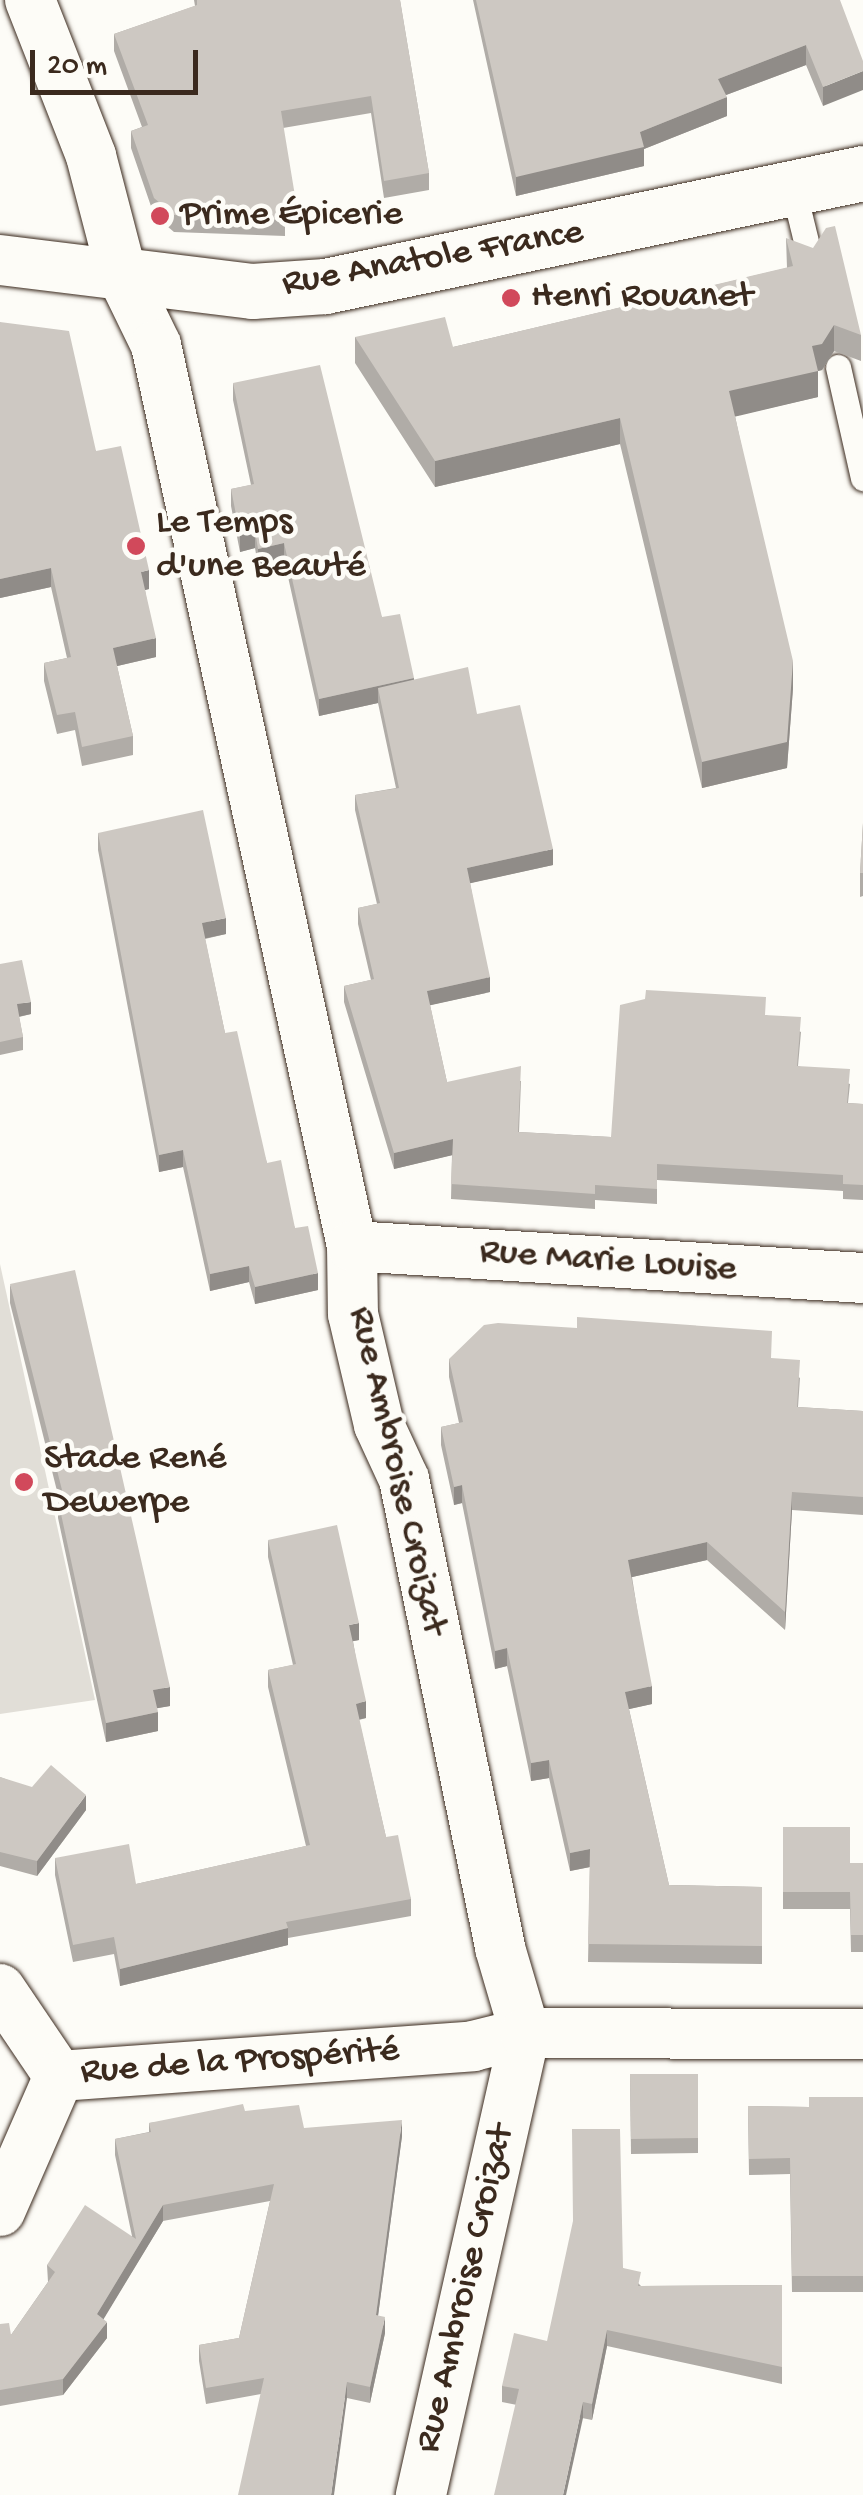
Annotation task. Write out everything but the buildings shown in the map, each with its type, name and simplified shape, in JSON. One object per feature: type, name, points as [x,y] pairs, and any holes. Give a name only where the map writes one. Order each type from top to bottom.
[{"type":"main road","name":"Rue Anatole France","points":[[122,274],[252,292],[325,286],[863,173]]},
{"type":"street","name":"Rue Ambroise Croizat","points":[[30,0],[91,156],[122,274],[156,345],[352,1246],[353,1314],[379,1424],[404,1478],[500,1948],[524,2033],[420,2495]]},
{"type":"street","name":"Rue Anatole France","points":[[0,260],[122,274]]},
{"type":"street","name":"Rue Marie Louise","points":[[352,1246],[863,1278]]},
{"type":"street","name":"Rue de la Prospérité","points":[[0,1989],[59,2076],[473,2046],[524,2033],[863,2034]]},
{"type":"street","points":[[0,2210],[59,2076]]},
{"type":"lane","points":[[792,188],[810,258]]},
{"type":"lane","points":[[838,366],[863,478]]},
{"type":"shaded area","name":"Stade René Dewerpe","points":[[0,1264],[95,1700],[0,1714]]},
{"type":"place","name":"Prime Épicerie","points":[[160,216]]},
{"type":"place","name":"Henri Rouanet","points":[[511,298]]},
{"type":"place","name":"Le Temps d'une Beauté","points":[[136,546]]},
{"type":"place","name":"Stade René Dewerpe","points":[[24,1482]]}]
